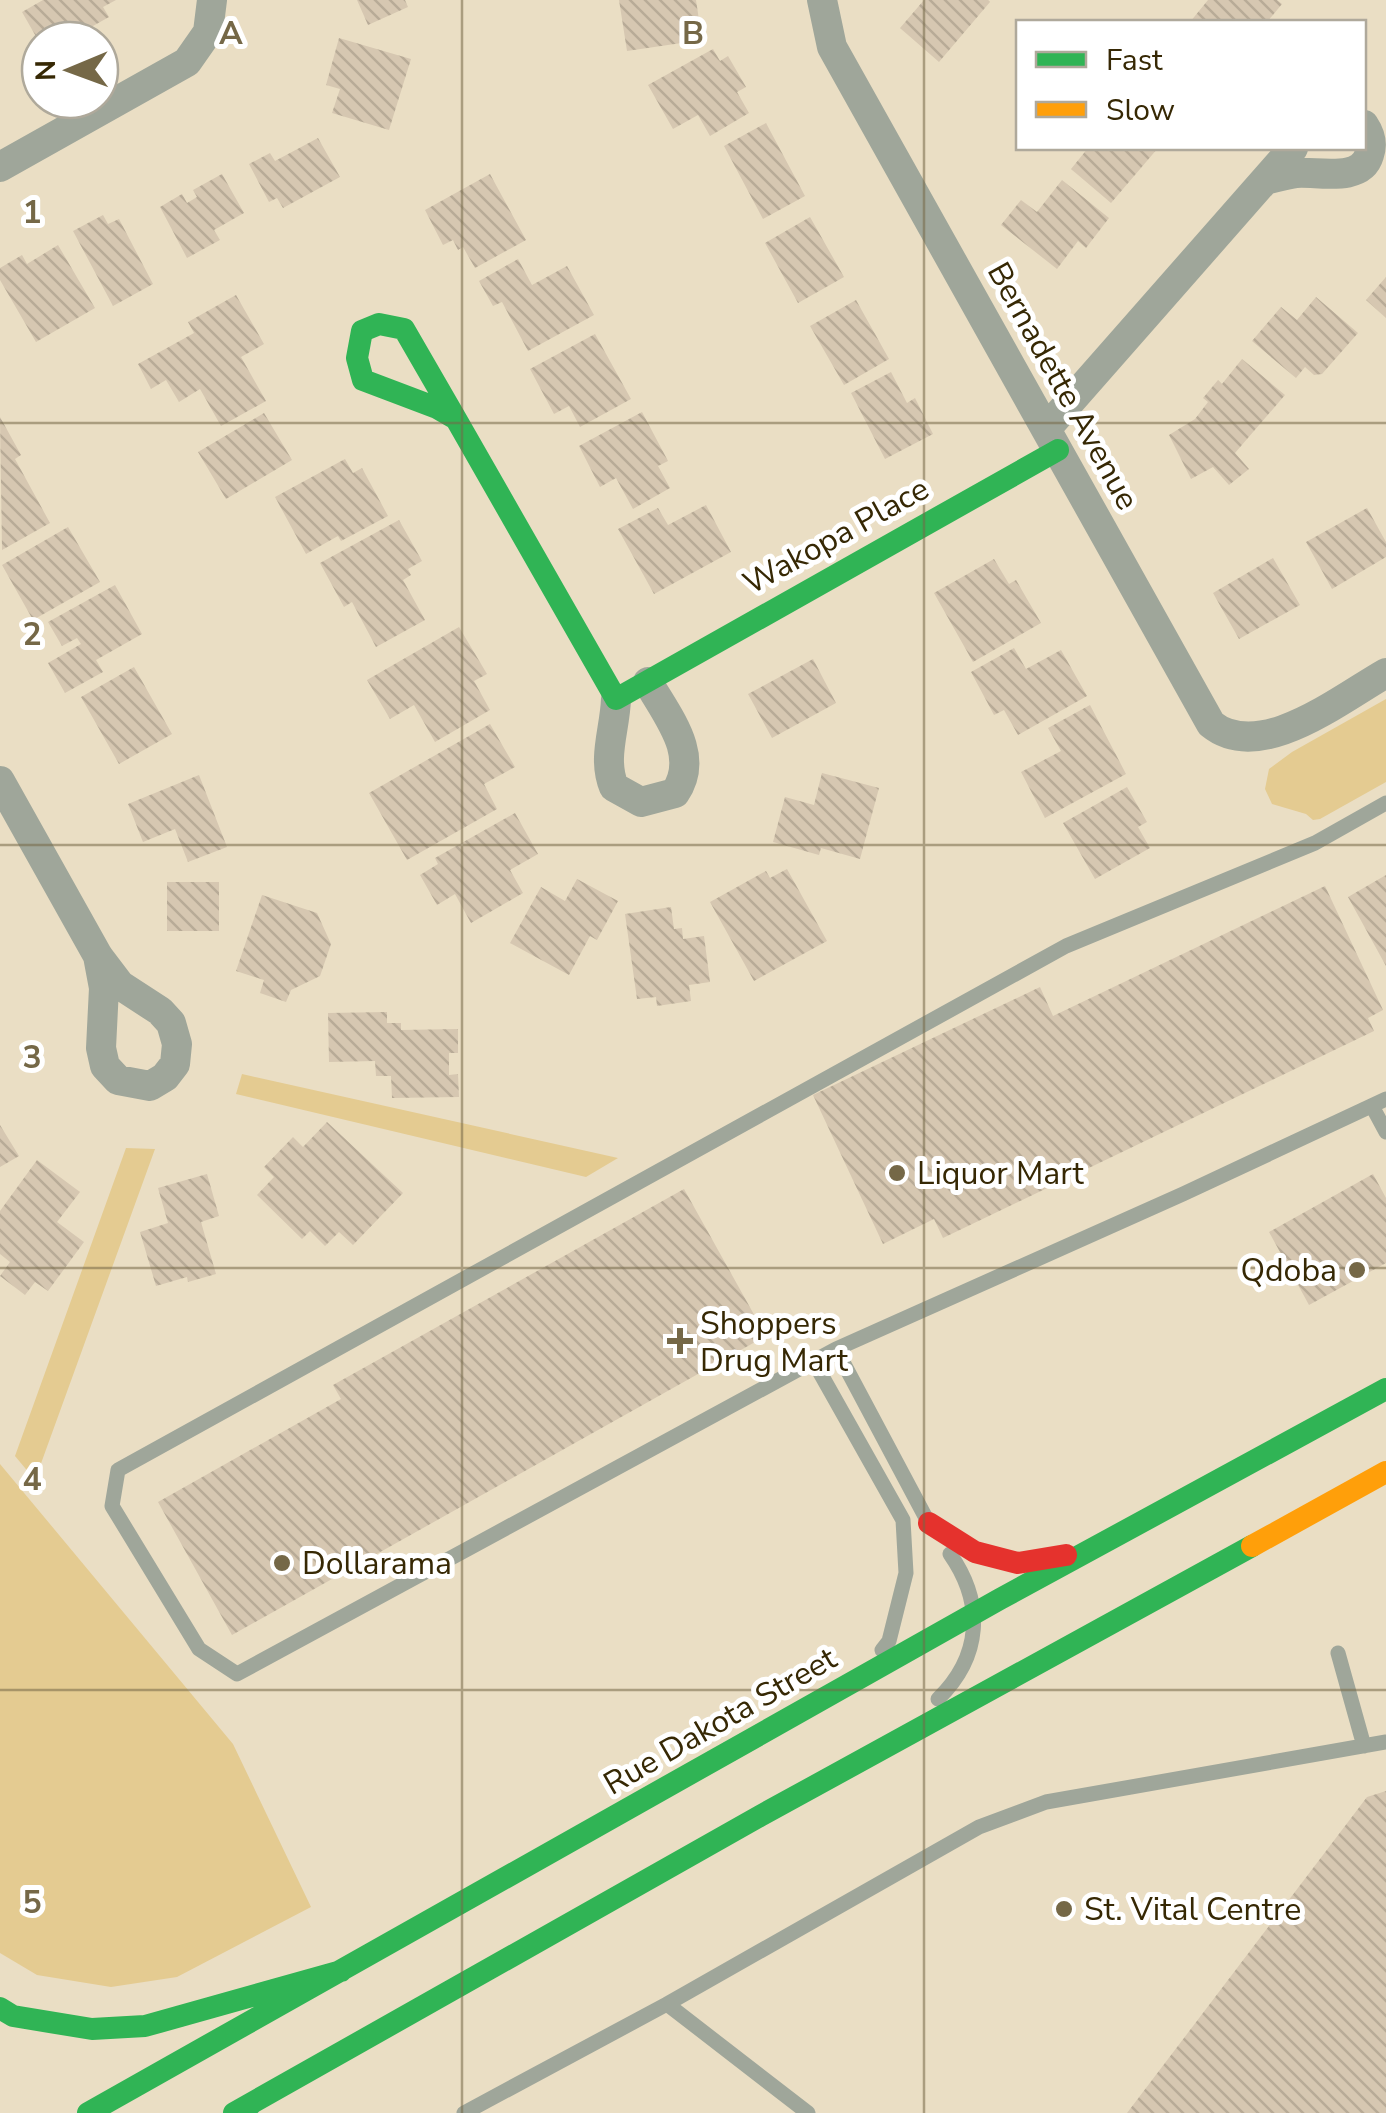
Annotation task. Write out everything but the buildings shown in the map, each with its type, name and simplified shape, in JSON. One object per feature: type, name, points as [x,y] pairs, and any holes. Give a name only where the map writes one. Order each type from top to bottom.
[{"type":"main road","points":[[456,420],[438,408],[364,380],[357,358],[362,331],[379,324],[404,328],[616,699]]},
{"type":"main road","name":"Wakopa Place","points":[[616,699],[1052,440]]},
{"type":"main road","name":"Rue Dakota Street","points":[[88,2113],[975,1613],[1386,1390]]},
{"type":"main road","points":[[243,2110],[892,1744],[1386,1472]]},
{"type":"main road","points":[[1340,1497],[1386,1489]]},
{"type":"main road","points":[[929,1523],[976,1552],[1018,1563],[1088,1551]]},
{"type":"main road","points":[[0,2008],[14,2016],[92,2029],[145,2026],[341,1971]]},
{"type":"street","points":[[0,167],[187,62],[208,32],[212,0]]},
{"type":"street","name":"Bernadette Avenue","points":[[822,0],[832,46],[1212,724],[1224,734],[1250,740],[1284,731],[1386,674]]},
{"type":"street","points":[[1265,180],[1294,173],[1326,174],[1358,168],[1370,152],[1366,130]]},
{"type":"street","points":[[1052,440],[1292,150]]},
{"type":"street","points":[[616,699],[616,722],[607,760],[614,788],[642,802],[674,793],[683,781],[684,746],[648,682]]},
{"type":"street","points":[[0,780],[98,956]]},
{"type":"lane","points":[[1386,803],[1315,843],[1066,946],[1032,964],[118,1470],[112,1506],[199,1649],[237,1674],[836,1349],[1379,1103],[1386,1132]]},
{"type":"lane","points":[[836,1349],[929,1523],[956,1562],[975,1613],[971,1645],[958,1679],[892,1744]]},
{"type":"lane","points":[[814,1362],[902,1520],[906,1573],[889,1641],[856,1681]]},
{"type":"lane","points":[[1338,1653],[1364,1746]]},
{"type":"lane","points":[[464,2113],[668,2004],[970,1832],[1046,1802],[1386,1742]]},
{"type":"lane","points":[[668,2004],[808,2113]]},
{"type":"shaded area","points":[[1386,699],[1386,782],[1320,819],[1313,820],[1306,814],[1272,804],[1265,789],[1269,769]]},
{"type":"shaded area","points":[[242,1074],[618,1158],[586,1177],[236,1094]]},
{"type":"shaded area","points":[[126,1148],[155,1149],[35,1480],[15,1456]]},
{"type":"shaded area","points":[[0,1464],[233,1744],[311,1907],[177,1977],[111,1987],[37,1975],[0,1953]]},
{"type":"traffic: fast","points":[[456,419],[404,329],[379,324],[362,331],[357,358],[363,380],[456,419],[616,699],[1058,450]]},
{"type":"traffic: fast","points":[[88,2113],[1000,1599],[1386,1389]]},
{"type":"traffic: fast","points":[[234,2113],[760,1816],[1252,1546]]},
{"type":"traffic: fast","points":[[0,2008],[13,2016],[92,2029],[145,2026],[341,1971]]},
{"type":"traffic: fast","points":[[242,2113],[252,2103]]},
{"type":"traffic: slow","points":[[1252,1546],[1386,1472]]},
{"type":"traffic: jam","points":[[929,1523],[975,1552],[1018,1563],[1066,1555]]},
{"type":"place","name":"Liquor Mart","points":[[897,1173]]},
{"type":"place","name":"Qdoba","points":[[1357,1270]]},
{"type":"place","name":"Shoppers Drug Mart","points":[[680,1341]]},
{"type":"place","name":"Dollarama","points":[[282,1563]]},
{"type":"place","name":"St. Vital Centre","points":[[1064,1909]]}]
